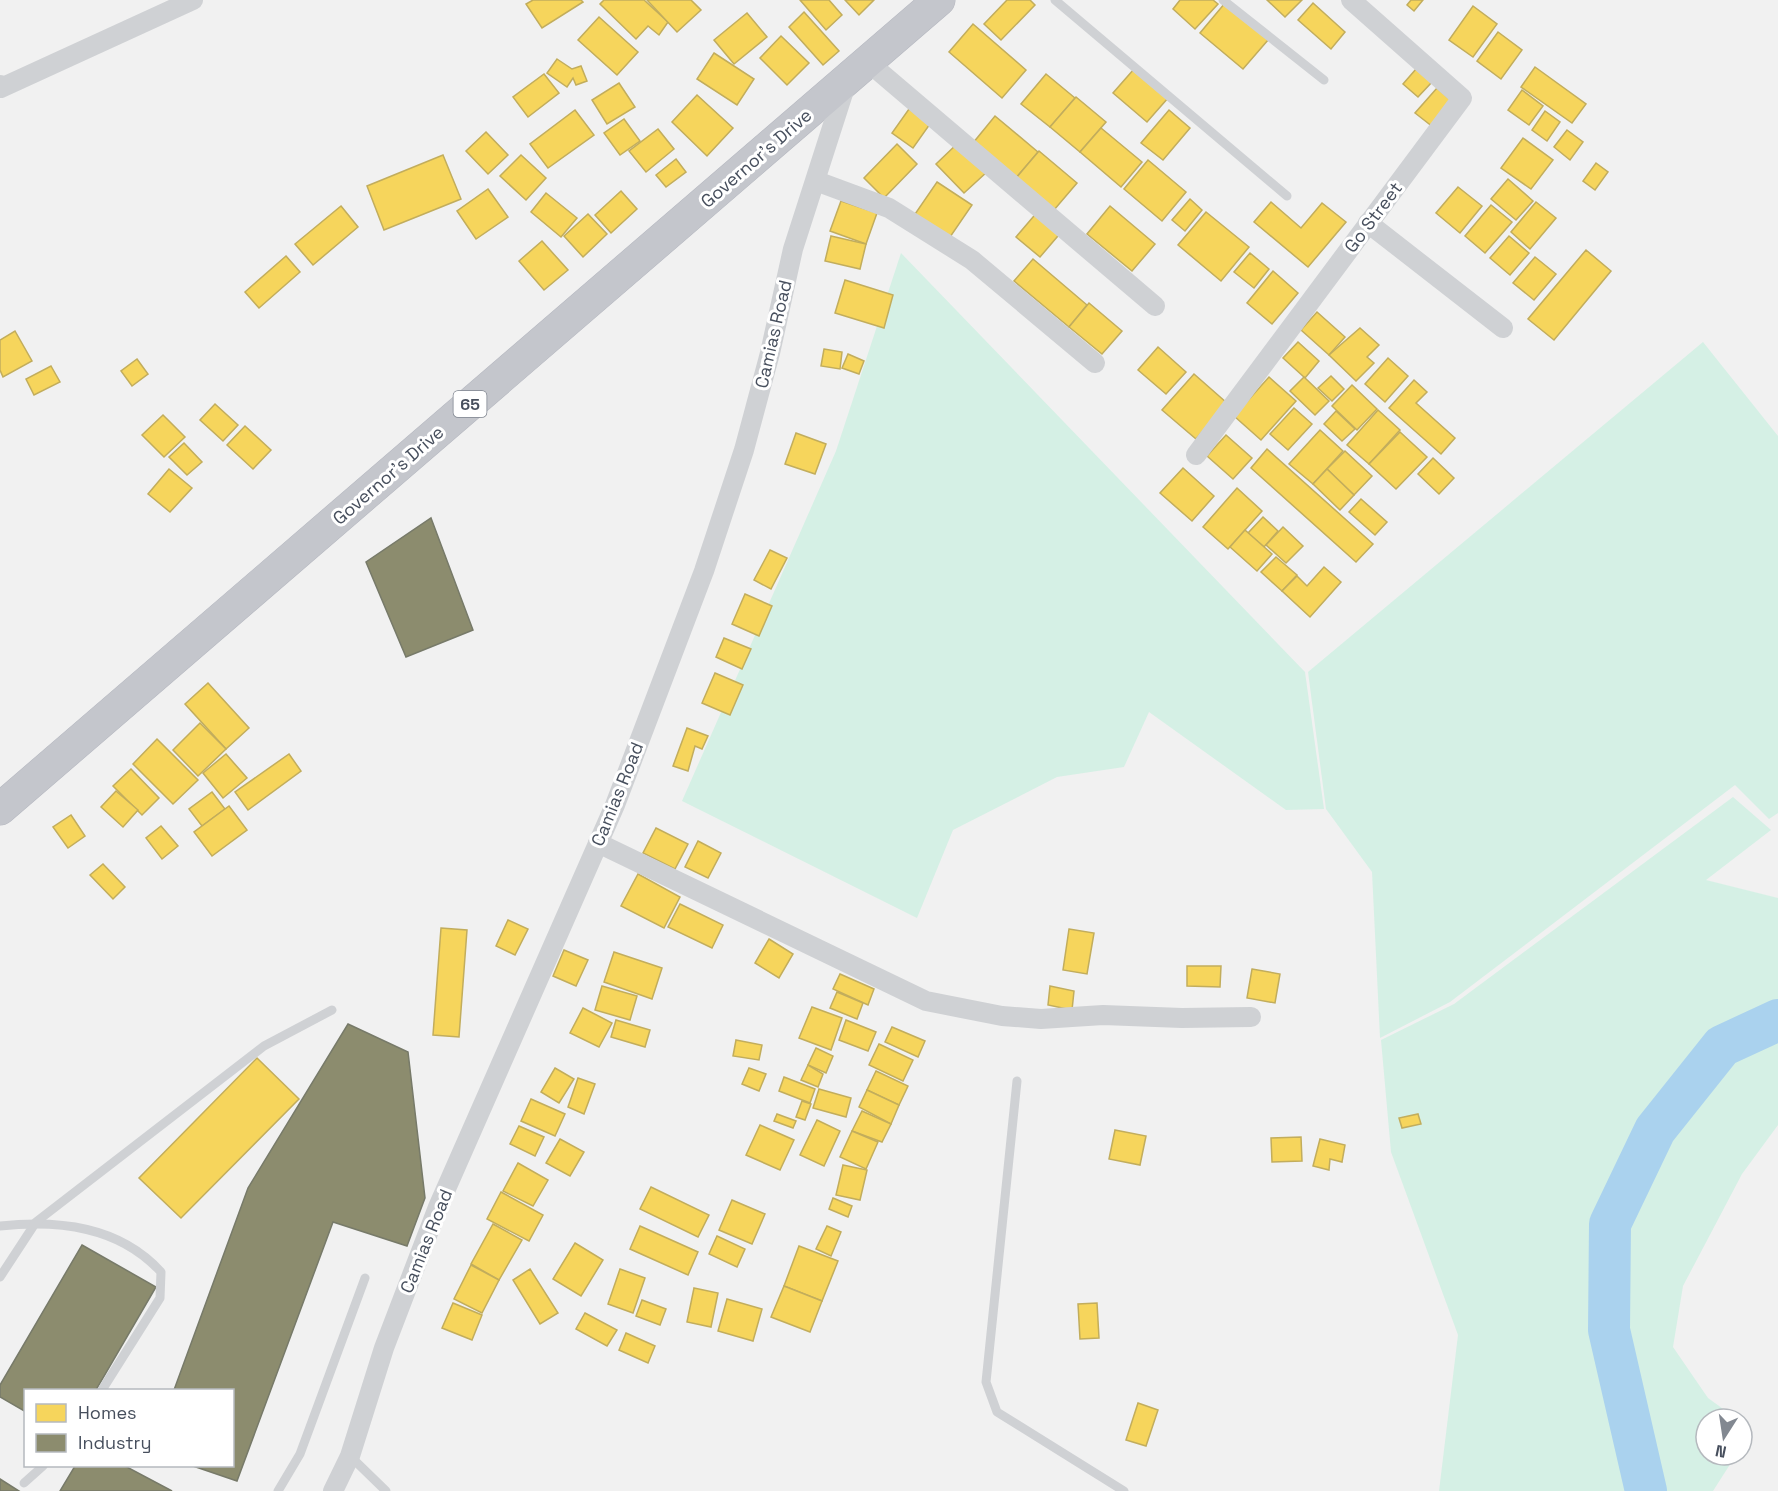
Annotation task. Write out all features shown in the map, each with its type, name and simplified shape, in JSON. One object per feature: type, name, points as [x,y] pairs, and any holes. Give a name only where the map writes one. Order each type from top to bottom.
[{"type":"highway","name":"Governor's Drive","points":[[0,809],[939,0]]},
{"type":"street","points":[[0,87],[193,0]]},
{"type":"street","name":"Go Street","points":[[1196,455],[1462,98],[1351,0]]},
{"type":"street","points":[[858,70],[1155,306]]},
{"type":"street","name":"Camias Road","points":[[333,1491],[350,1456],[384,1348],[438,1207],[598,843],[704,571],[744,450],[770,353],[793,249],[858,70]]},
{"type":"street","points":[[816,181],[889,208],[972,260],[1095,363]]},
{"type":"street","points":[[1368,223],[1503,328]]},
{"type":"street","points":[[598,843],[926,1001],[1002,1016],[1041,1019],[1103,1015],[1182,1018],[1251,1017]]},
{"type":"lane","points":[[1055,0],[1287,196]]},
{"type":"lane","points":[[1223,0],[1324,80]]},
{"type":"lane","points":[[0,1277],[36,1222],[264,1046],[332,1010]]},
{"type":"lane","points":[[1017,1081],[986,1382],[998,1412],[1124,1491]]},
{"type":"lane","points":[[0,1226],[36,1222],[94,1229],[149,1259],[160,1272],[160,1298],[103,1389]]},
{"type":"lane","points":[[278,1491],[300,1454],[364,1278]]},
{"type":"lane","points":[[350,1456],[386,1491]]},
{"type":"lane","points":[[24,1483],[42,1467]]},
{"type":"green space","points":[[901,253],[1305,672],[1324,809],[1286,810],[1149,712],[1124,767],[1057,777],[953,830],[917,918],[682,801],[836,451]]},
{"type":"green space","points":[[1703,342],[1778,436],[1778,813],[1769,819],[1735,785],[1450,1002],[1380,1038],[1372,872],[1326,809],[1308,672]]},
{"type":"green space","points":[[1733,797],[1771,830],[1706,880],[1778,898],[1778,1125],[1742,1174],[1683,1286],[1673,1347],[1708,1398],[1720,1407],[1694,1407],[1694,1467],[1728,1467],[1713,1491],[1439,1491],[1458,1335],[1391,1152],[1381,1040],[1454,1004]]},
{"type":"building: Homes","points":[[533,0],[581,0],[583,2],[542,28],[526,4]]},
{"type":"building: Homes","points":[[604,0],[644,0],[668,22],[659,35],[648,26],[636,39],[600,4]]},
{"type":"building: Homes","points":[[647,0],[691,0],[701,10],[677,32]]},
{"type":"building: Homes","points":[[800,0],[829,0],[842,15],[826,30]]},
{"type":"building: Homes","points":[[845,0],[874,0],[859,15]]},
{"type":"building: Homes","points":[[1007,0],[1030,0],[1035,5],[1001,40],[984,24]]},
{"type":"building: Homes","points":[[1180,0],[1213,0],[1218,4],[1195,29],[1173,9]]},
{"type":"building: Homes","points":[[1267,0],[1302,0],[1285,17]]},
{"type":"building: Homes","points":[[1411,0],[1423,0],[1414,11],[1407,5]]},
{"type":"building: Homes","points":[[1225,3],[1268,40],[1243,69],[1200,33]]},
{"type":"building: Homes","points":[[1313,3],[1345,32],[1331,49],[1298,20]]},
{"type":"building: Homes","points":[[1473,6],[1497,24],[1473,57],[1449,40]]},
{"type":"building: Homes","points":[[804,12],[839,51],[823,65],[789,27]]},
{"type":"building: Homes","points":[[747,13],[767,37],[734,64],[714,40]]},
{"type":"building: Homes","points":[[599,17],[638,52],[617,75],[578,40]]},
{"type":"building: Homes","points":[[973,24],[1026,70],[1002,98],[949,52]]},
{"type":"building: Homes","points":[[1498,32],[1522,50],[1501,79],[1477,61]]},
{"type":"building: Homes","points":[[781,36],[809,63],[787,85],[760,58]]},
{"type":"building: Homes","points":[[714,53],[754,79],[737,105],[697,79]]},
{"type":"building: Homes","points":[[557,59],[572,69],[581,66],[587,81],[576,85],[573,78],[567,87],[547,73]]},
{"type":"building: Homes","points":[[1535,67],[1586,104],[1572,123],[1521,87]]},
{"type":"building: Homes","points":[[1134,69],[1168,98],[1147,122],[1113,93]]},
{"type":"building: Homes","points":[[1416,69],[1432,82],[1418,97],[1403,84]]},
{"type":"building: Homes","points":[[544,74],[559,93],[528,117],[513,97]]},
{"type":"building: Homes","points":[[1046,74],[1075,98],[1050,127],[1021,104]]},
{"type":"building: Homes","points":[[619,83],[635,107],[607,124],[592,100]]},
{"type":"building: Homes","points":[[1437,88],[1453,102],[1433,127],[1415,113]]},
{"type":"building: Homes","points":[[1522,90],[1543,106],[1529,125],[1508,110]]},
{"type":"building: Homes","points":[[697,95],[733,128],[707,156],[672,122]]},
{"type":"building: Homes","points":[[1076,97],[1106,122],[1080,152],[1050,127]]},
{"type":"building: Homes","points":[[909,109],[930,124],[913,148],[892,133]]},
{"type":"building: Homes","points":[[575,110],[594,135],[548,168],[530,144]]},
{"type":"building: Homes","points":[[1169,110],[1190,128],[1163,160],[1141,143]]},
{"type":"building: Homes","points":[[1545,111],[1560,122],[1547,141],[1532,130]]},
{"type":"building: Homes","points":[[995,116],[1038,152],[1016,178],[973,143]]},
{"type":"building: Homes","points":[[624,119],[640,141],[620,155],[604,133]]},
{"type":"building: Homes","points":[[1101,128],[1142,162],[1121,187],[1080,152]]},
{"type":"building: Homes","points":[[658,129],[674,149],[646,172],[629,151]]},
{"type":"building: Homes","points":[[1567,130],[1583,142],[1570,160],[1554,147]]},
{"type":"building: Homes","points":[[486,132],[508,155],[488,174],[466,151]]},
{"type":"building: Homes","points":[[1523,138],[1553,160],[1531,189],[1501,168]]},
{"type":"building: Homes","points":[[959,142],[988,171],[964,193],[936,164]]},
{"type":"building: Homes","points":[[897,144],[917,164],[884,198],[864,178]]},
{"type":"building: Homes","points":[[1039,151],[1077,183],[1054,210],[1016,178]]},
{"type":"building: Homes","points":[[443,155],[461,199],[384,230],[367,186]]},
{"type":"building: Homes","points":[[521,155],[546,178],[526,200],[500,176]]},
{"type":"building: Homes","points":[[676,159],[686,172],[666,187],[656,175]]},
{"type":"building: Homes","points":[[1148,160],[1186,192],[1162,221],[1124,189]]},
{"type":"building: Homes","points":[[1596,163],[1608,172],[1595,190],[1583,181]]},
{"type":"building: Homes","points":[[1508,179],[1533,201],[1516,220],[1491,199]]},
{"type":"building: Homes","points":[[937,182],[972,205],[948,240],[913,217]]},
{"type":"building: Homes","points":[[1458,187],[1482,206],[1460,233],[1436,213]]},
{"type":"building: Homes","points":[[488,189],[508,217],[476,239],[457,211]]},
{"type":"building: Homes","points":[[621,191],[637,209],[611,233],[595,215]]},
{"type":"building: Homes","points":[[546,193],[577,218],[561,237],[531,212]]},
{"type":"building: Homes","points":[[1190,199],[1202,210],[1185,231],[1172,220]]},
{"type":"building: Homes","points":[[841,201],[877,213],[866,244],[830,231]]},
{"type":"building: Homes","points":[[1271,202],[1301,228],[1322,203],[1346,222],[1308,267],[1254,222]]},
{"type":"building: Homes","points":[[1536,202],[1556,218],[1530,249],[1511,232]]},
{"type":"building: Homes","points":[[1491,205],[1512,222],[1485,253],[1465,236]]},
{"type":"building: Homes","points":[[341,206],[358,227],[313,265],[295,244]]},
{"type":"building: Homes","points":[[1110,206],[1155,244],[1132,271],[1087,234]]},
{"type":"building: Homes","points":[[1039,210],[1063,230],[1040,257],[1016,237]]},
{"type":"building: Homes","points":[[1206,212],[1249,247],[1221,281],[1178,245]]},
{"type":"building: Homes","points":[[588,214],[607,234],[583,257],[564,236]]},
{"type":"building: Homes","points":[[831,236],[866,244],[860,269],[825,261]]},
{"type":"building: Homes","points":[[1509,236],[1529,253],[1510,275],[1490,258]]},
{"type":"building: Homes","points":[[542,241],[568,270],[544,290],[519,261]]},
{"type":"building: Homes","points":[[1586,250],[1611,271],[1554,340],[1528,319]]},
{"type":"building: Homes","points":[[1250,253],[1269,269],[1254,288],[1234,272]]},
{"type":"building: Homes","points":[[286,256],[300,272],[259,308],[245,292]]},
{"type":"building: Homes","points":[[1535,257],[1556,274],[1534,300],[1513,283]]},
{"type":"building: Homes","points":[[1033,259],[1087,305],[1069,327],[1014,281]]},
{"type":"building: Homes","points":[[1273,271],[1298,293],[1272,324],[1247,303]]},
{"type":"building: Homes","points":[[845,280],[893,295],[884,328],[835,313]]},
{"type":"building: Homes","points":[[1089,303],[1122,331],[1102,354],[1069,327]]},
{"type":"building: Homes","points":[[1317,312],[1345,337],[1329,355],[1301,330]]},
{"type":"building: Homes","points":[[1360,328],[1379,345],[1367,357],[1374,363],[1356,381],[1329,355]]},
{"type":"building: Homes","points":[[15,331],[32,361],[3,377],[0,370],[0,340]]},
{"type":"building: Homes","points":[[1298,342],[1319,361],[1305,378],[1283,358]]},
{"type":"building: Homes","points":[[1158,347],[1186,372],[1166,394],[1138,370]]},
{"type":"building: Homes","points":[[824,349],[842,352],[840,369],[821,366]]},
{"type":"building: Homes","points":[[848,354],[864,361],[859,374],[842,368]]},
{"type":"building: Homes","points":[[1388,358],[1408,376],[1385,402],[1365,384]]},
{"type":"building: Homes","points":[[137,359],[148,374],[132,386],[121,371]]},
{"type":"building: Homes","points":[[51,366],[60,382],[34,395],[26,379]]},
{"type":"building: Homes","points":[[1194,374],[1227,403],[1196,439],[1162,410]]},
{"type":"building: Homes","points":[[1331,376],[1344,389],[1332,401],[1318,388]]},
{"type":"building: Homes","points":[[1269,377],[1296,401],[1261,440],[1234,416]]},
{"type":"building: Homes","points":[[1304,377],[1329,401],[1315,415],[1290,391]]},
{"type":"building: Homes","points":[[1414,380],[1427,392],[1416,403],[1455,438],[1441,454],[1389,408]]},
{"type":"building: Homes","points":[[1352,385],[1377,409],[1357,430],[1332,406]]},
{"type":"building: Homes","points":[[215,404],[238,425],[223,441],[200,420]]},
{"type":"building: Homes","points":[[1294,408],[1312,424],[1288,450],[1270,434]]},
{"type":"building: Homes","points":[[1378,410],[1400,430],[1369,464],[1347,445]]},
{"type":"building: Homes","points":[[1336,411],[1355,429],[1342,441],[1324,424]]},
{"type":"building: Homes","points":[[163,415],[185,437],[164,457],[142,435]]},
{"type":"building: Homes","points":[[245,426],[271,450],[253,469],[227,445]]},
{"type":"building: Homes","points":[[1320,430],[1343,451],[1313,484],[1289,464]]},
{"type":"building: Homes","points":[[1400,432],[1427,457],[1396,489],[1369,464]]},
{"type":"building: Homes","points":[[796,433],[826,444],[815,474],[785,464]]},
{"type":"building: Homes","points":[[1226,435],[1252,458],[1233,479],[1207,456]]},
{"type":"building: Homes","points":[[184,443],[202,462],[187,475],[169,457]]},
{"type":"building: Homes","points":[[1267,449],[1373,544],[1356,562],[1251,468]]},
{"type":"building: Homes","points":[[1345,451],[1372,476],[1354,495],[1327,469]]},
{"type":"building: Homes","points":[[1433,458],[1454,478],[1439,494],[1418,474]]},
{"type":"building: Homes","points":[[1183,468],[1214,496],[1192,521],[1160,493]]},
{"type":"building: Homes","points":[[169,469],[192,488],[170,512],[148,494]]},
{"type":"building: Homes","points":[[1327,469],[1354,495],[1340,510],[1313,484]]},
{"type":"building: Homes","points":[[1237,488],[1262,511],[1228,549],[1203,527]]},
{"type":"building: Homes","points":[[1361,499],[1387,522],[1375,535],[1349,512]]},
{"type":"building: Homes","points":[[1263,517],[1278,531],[1264,547],[1248,533]]},
{"type":"building: Homes","points":[[1283,527],[1303,546],[1286,563],[1266,545]]},
{"type":"building: Homes","points":[[1245,530],[1272,554],[1257,571],[1230,547]]},
{"type":"building: Homes","points":[[770,550],[787,558],[771,589],[754,580]]},
{"type":"building: Homes","points":[[1276,557],[1297,575],[1282,591],[1261,572]]},
{"type":"building: Homes","points":[[1324,567],[1341,582],[1310,617],[1282,591],[1297,576],[1307,586]]},
{"type":"building: Homes","points":[[745,594],[772,606],[759,636],[732,624]]},
{"type":"building: Homes","points":[[724,638],[751,649],[742,669],[716,657]]},
{"type":"building: Homes","points":[[715,673],[743,685],[730,715],[702,703]]},
{"type":"building: Homes","points":[[208,683],[249,728],[226,749],[185,704]]},
{"type":"building: Homes","points":[[200,723],[226,749],[198,776],[173,750]]},
{"type":"building: Homes","points":[[687,728],[708,736],[702,749],[695,746],[688,771],[673,766]]},
{"type":"building: Homes","points":[[157,739],[198,780],[173,804],[133,764]]},
{"type":"building: Homes","points":[[226,754],[247,778],[223,798],[203,773]]},
{"type":"building: Homes","points":[[289,754],[301,771],[248,810],[235,792]]},
{"type":"building: Homes","points":[[131,769],[159,798],[142,815],[113,786]]},
{"type":"building: Homes","points":[[116,791],[138,810],[123,827],[101,807]]},
{"type":"building: Homes","points":[[212,792],[225,809],[202,826],[189,809]]},
{"type":"building: Homes","points":[[229,806],[247,830],[212,856],[194,832]]},
{"type":"building: Homes","points":[[71,815],[85,836],[68,848],[53,827]]},
{"type":"building: Homes","points":[[161,826],[178,846],[162,859],[146,838]]},
{"type":"building: Homes","points":[[656,828],[688,844],[675,869],[643,853]]},
{"type":"building: Homes","points":[[698,841],[721,853],[708,878],[685,867]]},
{"type":"building: Homes","points":[[103,864],[125,887],[113,899],[90,875]]},
{"type":"building: Homes","points":[[638,874],[680,897],[664,928],[621,906]]},
{"type":"building: Homes","points":[[680,904],[723,925],[712,948],[668,927]]},
{"type":"building: Homes","points":[[508,920],[528,929],[515,955],[496,946]]},
{"type":"building: Homes","points":[[441,928],[467,930],[459,1037],[433,1035]]},
{"type":"building: Homes","points":[[1069,929],[1094,933],[1087,974],[1063,970]]},
{"type":"building: Homes","points":[[769,939],[793,954],[779,978],[755,963]]},
{"type":"building: Homes","points":[[564,950],[588,960],[576,986],[553,976]]},
{"type":"building: Homes","points":[[614,952],[662,968],[652,999],[604,982]]},
{"type":"building: Homes","points":[[1187,966],[1221,966],[1220,987],[1187,986]]},
{"type":"building: Homes","points":[[1252,969],[1280,974],[1275,1003],[1247,998]]},
{"type":"building: Homes","points":[[840,974],[874,989],[868,1005],[833,989]]},
{"type":"building: Homes","points":[[602,986],[637,996],[630,1020],[595,1010]]},
{"type":"building: Homes","points":[[1050,986],[1074,991],[1072,1010],[1048,1005]]},
{"type":"building: Homes","points":[[837,992],[863,1003],[857,1019],[830,1008]]},
{"type":"building: Homes","points":[[812,1007],[842,1018],[831,1050],[799,1038]]},
{"type":"building: Homes","points":[[583,1008],[612,1023],[599,1047],[570,1033]]},
{"type":"building: Homes","points":[[616,1020],[650,1030],[645,1047],[611,1037]]},
{"type":"building: Homes","points":[[846,1020],[876,1032],[868,1051],[839,1040]]},
{"type":"building: Homes","points":[[892,1027],[925,1041],[918,1057],[885,1042]]},
{"type":"building: Homes","points":[[736,1040],[762,1045],[759,1060],[733,1056]]},
{"type":"building: Homes","points":[[879,1044],[913,1060],[903,1081],[869,1065]]},
{"type":"building: Homes","points":[[816,1048],[833,1056],[826,1073],[808,1065]]},
{"type":"building: Homes","points":[[257,1058],[299,1099],[181,1218],[139,1178]]},
{"type":"building: Homes","points":[[808,1065],[823,1074],[818,1087],[801,1080]]},
{"type":"building: Homes","points":[[555,1068],[574,1079],[559,1103],[541,1092]]},
{"type":"building: Homes","points":[[749,1068],[766,1074],[759,1091],[742,1084]]},
{"type":"building: Homes","points":[[876,1071],[908,1086],[899,1105],[867,1090]]},
{"type":"building: Homes","points":[[784,1077],[815,1089],[810,1103],[779,1091]]},
{"type":"building: Homes","points":[[578,1078],[595,1084],[584,1114],[568,1107]]},
{"type":"building: Homes","points":[[819,1089],[851,1098],[846,1117],[813,1108]]},
{"type":"building: Homes","points":[[867,1090],[899,1105],[891,1124],[859,1107]]},
{"type":"building: Homes","points":[[531,1099],[565,1114],[555,1136],[521,1121]]},
{"type":"building: Homes","points":[[802,1101],[811,1104],[805,1120],[796,1117]]},
{"type":"building: Homes","points":[[862,1111],[891,1124],[882,1142],[852,1131]]},
{"type":"building: Homes","points":[[777,1114],[796,1121],[793,1128],[774,1121]]},
{"type":"building: Homes","points":[[1418,1114],[1421,1124],[1402,1128],[1399,1118]]},
{"type":"building: Homes","points":[[817,1120],[840,1131],[824,1166],[800,1155]]},
{"type":"building: Homes","points":[[760,1125],[794,1140],[780,1170],[746,1155]]},
{"type":"building: Homes","points":[[519,1126],[544,1137],[535,1156],[510,1144]]},
{"type":"building: Homes","points":[[1115,1130],[1146,1136],[1140,1165],[1109,1159]]},
{"type":"building: Homes","points":[[852,1131],[878,1142],[866,1169],[840,1157]]},
{"type":"building: Homes","points":[[1301,1137],[1302,1161],[1272,1162],[1271,1138]]},
{"type":"building: Homes","points":[[560,1139],[584,1152],[570,1176],[546,1163]]},
{"type":"building: Homes","points":[[1320,1139],[1345,1145],[1342,1162],[1330,1159],[1329,1170],[1313,1166]]},
{"type":"building: Homes","points":[[518,1163],[548,1180],[533,1206],[503,1191]]},
{"type":"building: Homes","points":[[843,1165],[867,1170],[860,1200],[836,1195]]},
{"type":"building: Homes","points":[[651,1187],[709,1215],[698,1237],[640,1209]]},
{"type":"building: Homes","points":[[501,1192],[543,1215],[529,1241],[487,1219]]},
{"type":"building: Homes","points":[[833,1198],[852,1206],[848,1217],[829,1209]]},
{"type":"building: Homes","points":[[732,1200],[765,1214],[752,1244],[719,1230]]},
{"type":"building: Homes","points":[[493,1224],[522,1240],[499,1280],[471,1264]]},
{"type":"building: Homes","points":[[640,1226],[698,1252],[688,1275],[630,1249]]},
{"type":"building: Homes","points":[[827,1226],[841,1232],[831,1256],[816,1249]]},
{"type":"building: Homes","points":[[717,1236],[745,1249],[737,1267],[709,1254]]},
{"type":"building: Homes","points":[[575,1243],[603,1260],[581,1296],[553,1279]]},
{"type":"building: Homes","points":[[799,1246],[838,1261],[822,1301],[784,1286]]},
{"type":"building: Homes","points":[[471,1265],[499,1280],[482,1313],[454,1299]]},
{"type":"building: Homes","points":[[530,1269],[558,1313],[540,1324],[513,1280]]},
{"type":"building: Homes","points":[[620,1269],[645,1278],[633,1313],[608,1304]]},
{"type":"building: Homes","points":[[784,1286],[822,1301],[810,1332],[771,1317]]},
{"type":"building: Homes","points":[[694,1288],[718,1293],[711,1327],[687,1322]]},
{"type":"building: Homes","points":[[727,1299],[762,1309],[753,1341],[718,1331]]},
{"type":"building: Homes","points":[[642,1300],[666,1309],[660,1325],[636,1316]]},
{"type":"building: Homes","points":[[453,1303],[482,1315],[472,1340],[442,1328]]},
{"type":"building: Homes","points":[[1097,1303],[1099,1338],[1080,1339],[1078,1304]]},
{"type":"building: Homes","points":[[585,1313],[617,1330],[607,1346],[576,1329]]},
{"type":"building: Homes","points":[[626,1333],[655,1346],[648,1363],[619,1350]]},
{"type":"building: Homes","points":[[1138,1403],[1158,1410],[1146,1446],[1126,1440]]},
{"type":"building: Industry","points":[[431,518],[473,630],[406,657],[366,562]]},
{"type":"building: Industry","points":[[348,1024],[408,1052],[425,1198],[407,1246],[333,1222],[237,1481],[196,1467],[234,1467],[234,1389],[174,1389],[248,1188]]},
{"type":"building: Industry","points":[[82,1245],[156,1287],[97,1389],[24,1389],[24,1411],[0,1397],[0,1385]]},
{"type":"building: Industry","points":[[74,1467],[127,1467],[172,1491],[60,1491]]},
{"type":"building: Industry","points":[[0,1479],[19,1491],[0,1491]]},
{"type":"waterway","points":[[1646,1491],[1609,1330],[1610,1224],[1655,1130],[1722,1046],[1778,1020]]}]
